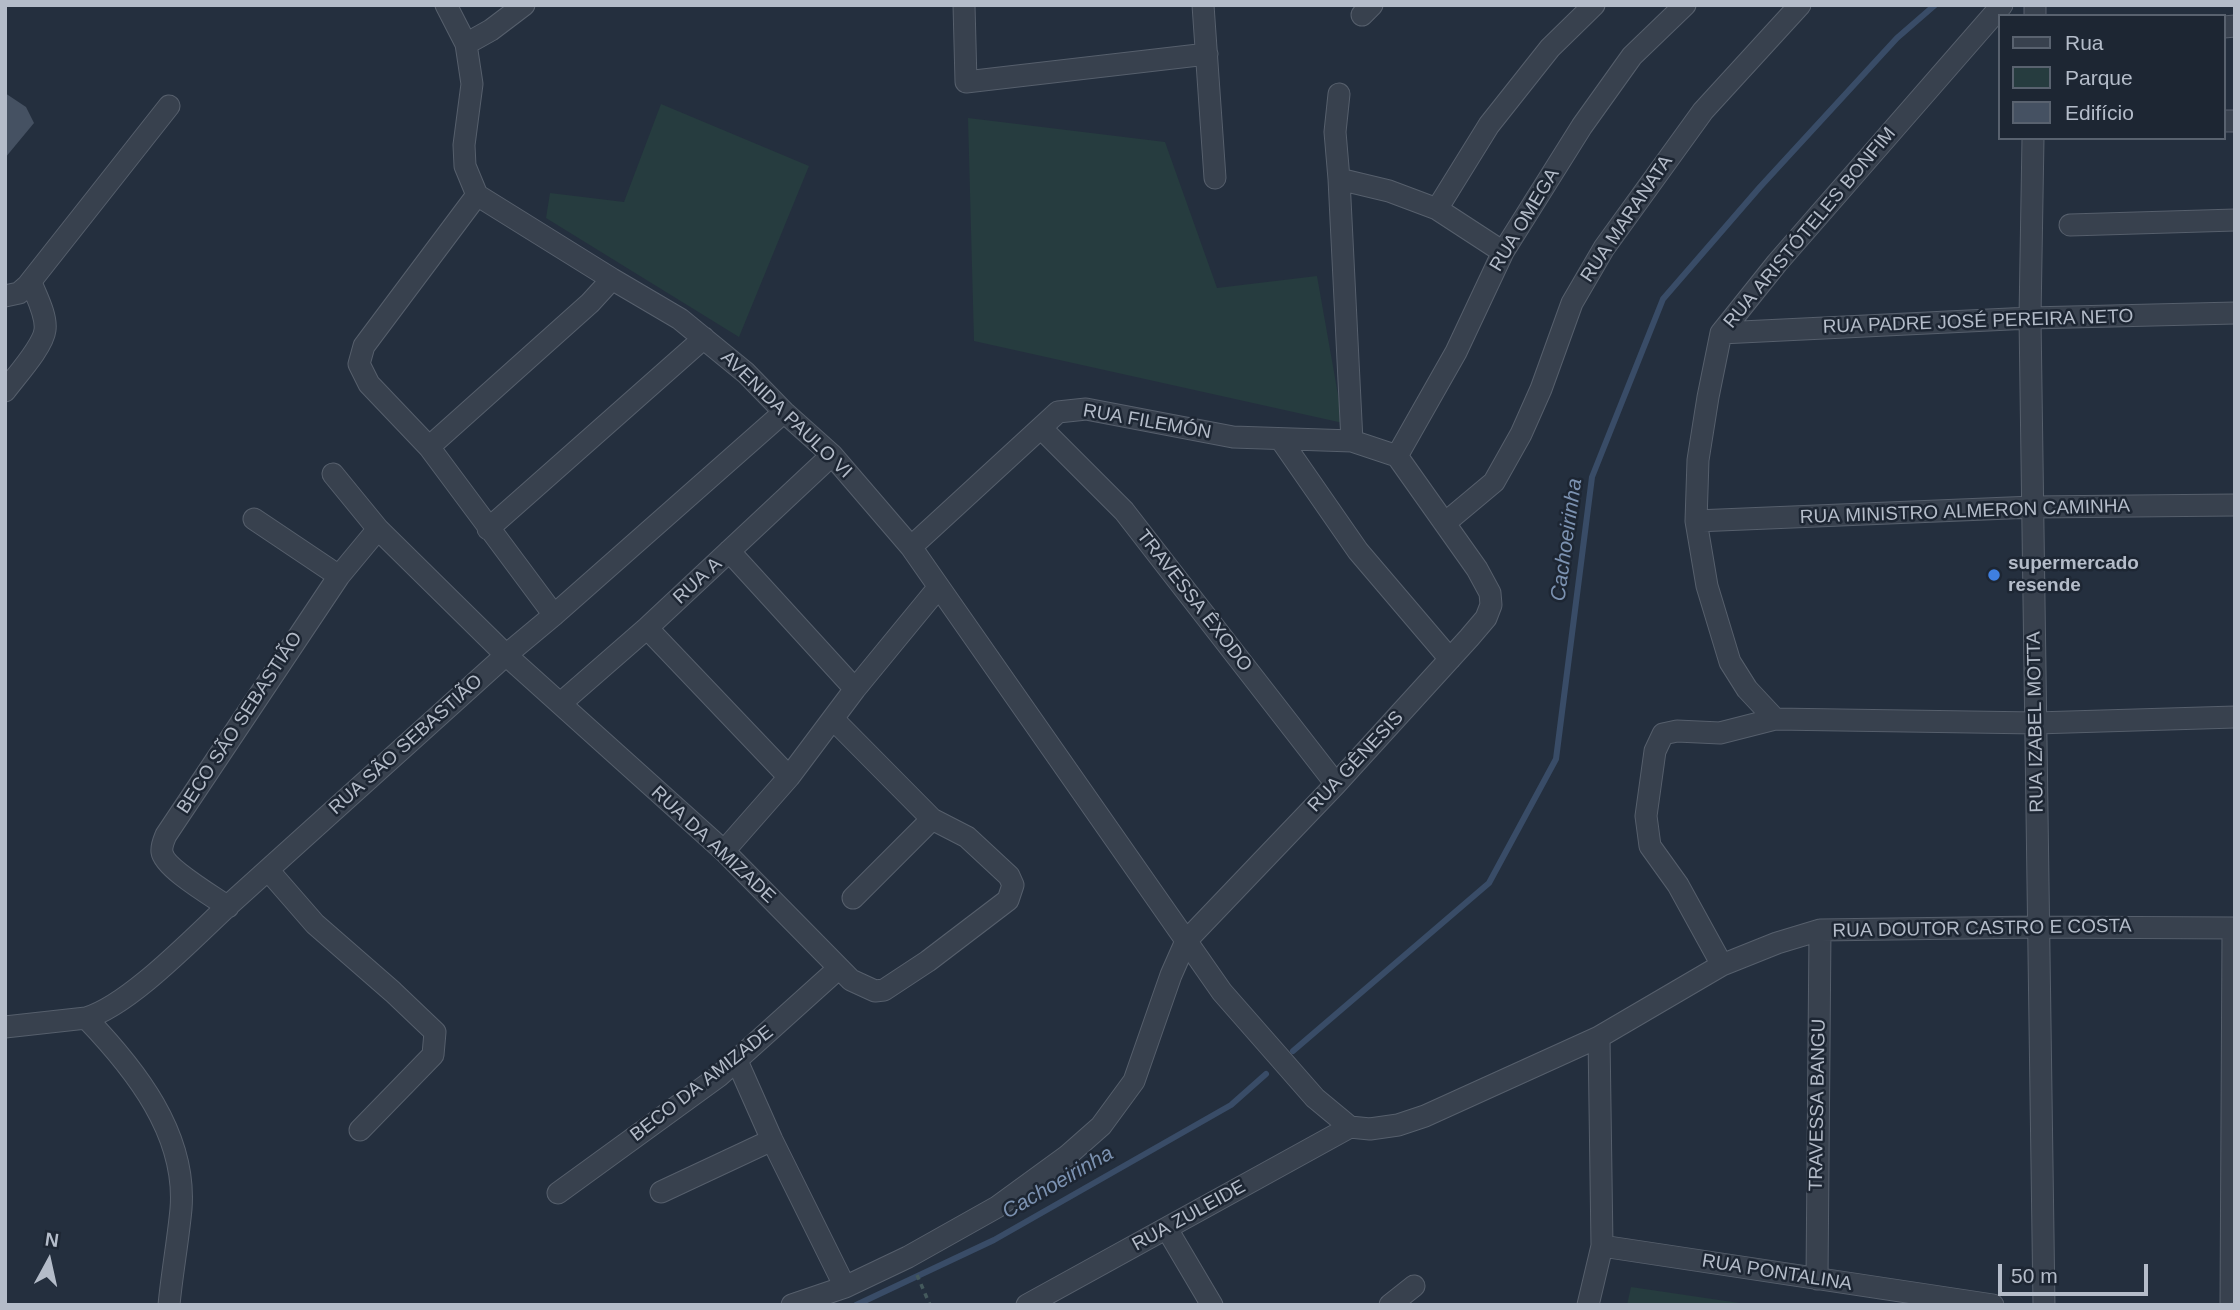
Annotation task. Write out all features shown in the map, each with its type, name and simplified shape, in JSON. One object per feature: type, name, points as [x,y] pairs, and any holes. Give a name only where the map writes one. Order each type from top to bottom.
[{"type":"street","points":[[446,5],[466,44],[472,84],[464,145],[465,166],[477,195],[364,346],[359,364],[369,384],[429,447],[554,615]]},
{"type":"street","points":[[466,44],[501,23],[524,5]]},
{"type":"street","points":[[964,5],[966,82],[1207,54]]},
{"type":"street","points":[[1203,5],[1215,178]]},
{"type":"street","points":[[1437,209],[1489,125],[1550,48],[1594,5]]},
{"type":"street","name":"RUA OMEGA","points":[[1397,456],[1456,352],[1503,252],[1582,127],[1632,56],[1685,5]]},
{"type":"street","name":"RUA MARANATA","points":[[1445,523],[1494,482],[1521,434],[1541,389],[1572,303],[1604,248],[1703,111],[1800,5]]},
{"type":"street","name":"RUA ARISTÓTELES BONFIM","points":[[1776,719],[1747,690],[1730,662],[1707,586],[1696,521],[1698,460],[1721,333],[1777,262],[2002,5]]},
{"type":"street","points":[[1339,94],[1335,132],[1352,440]]},
{"type":"street","points":[[5,296],[19,293],[31,282],[169,106]]},
{"type":"street","name":"RUA IZABEL MOTTA","points":[[2033,140],[2030,318],[2044,1305]]},
{"type":"street","points":[[1339,179],[1389,191],[1437,209],[1503,252]]},
{"type":"street","name":"AVENIDA PAULO VI","points":[[477,195],[680,318],[746,373],[832,455],[911,547],[1186,941]]},
{"type":"street","points":[[2070,225],[2235,220]]},
{"type":"street","points":[[429,447],[590,303],[612,279]]},
{"type":"street","points":[[5,391],[46,331],[44,316],[31,282]]},
{"type":"street","name":"RUA PADRE JOSÉ PEREIRA NETO","points":[[1721,333],[2030,318],[2235,313]]},
{"type":"street","points":[[488,529],[704,338]]},
{"type":"street","name":"RUA FILEMÓN","points":[[911,547],[1058,412],[1086,409],[1233,438],[1352,440],[1397,456]]},
{"type":"street","name":"RUA SÃO SEBASTIÃO","points":[[5,1027],[86,1018],[99,1014],[119,1001],[191,941],[506,655],[785,412]]},
{"type":"street","name":"TRAVESSA ÊXODO","points":[[1041,428],[1124,511],[1336,785]]},
{"type":"street","points":[[1281,440],[1358,551],[1450,659]]},
{"type":"street","name":"RUA A","points":[[561,703],[648,628],[832,455]]},
{"type":"street","points":[[1397,456],[1445,523]]},
{"type":"street","points":[[333,474],[378,529],[506,655]]},
{"type":"street","name":"RUA MINISTRO ALMERON CAMINHA","points":[[1696,521],[2033,507],[2235,505]]},
{"type":"street","points":[[254,519],[339,576]]},
{"type":"street","name":"RUA GÊNESIS","points":[[1186,941],[1336,785],[1486,618],[1491,605],[1490,593],[1445,523]]},
{"type":"street","name":"BECO SÃO SEBASTIÃO","points":[[228,906],[164,859],[162,850],[166,835],[339,576],[378,529]]},
{"type":"street","points":[[729,551],[855,689]]},
{"type":"street","points":[[724,851],[789,777],[855,689],[938,588]]},
{"type":"street","points":[[648,628],[789,777]]},
{"type":"street","name":"RUA DA AMIZADE","points":[[506,655],[724,851],[850,980],[875,991],[884,990],[928,961],[1008,900],[1013,889],[1009,876],[967,837],[932,819]]},
{"type":"street","points":[[1722,965],[1678,886],[1650,846],[1646,816],[1658,741],[1663,734],[1677,731],[1720,733],[1776,719],[2036,723],[2235,717]]},
{"type":"street","points":[[834,720],[932,819],[853,898]]},
{"type":"street","points":[[268,870],[315,923],[435,1032],[433,1055],[360,1130]]},
{"type":"street","name":"RUA DOUTOR CASTRO E COSTA","points":[[1350,1127],[1370,1129],[1398,1125],[1425,1116],[1599,1037],[1722,965],[1777,943],[1820,930],[2037,926],[2234,928]]},
{"type":"street","points":[[2231,1305],[2234,928]]},
{"type":"street","name":"TRAVESSA BANGU","points":[[1816,1279],[1820,930]]},
{"type":"street","points":[[1186,941],[1222,992],[1315,1098],[1350,1127]]},
{"type":"street","points":[[792,1305],[845,1287],[908,1257],[997,1207],[1067,1156],[1101,1126],[1135,1082],[1171,975],[1186,941]]},
{"type":"street","name":"BECO DA AMIZADE","points":[[558,1193],[737,1061],[839,968]]},
{"type":"street","points":[[86,1018],[108,1041],[156,1107],[176,1152],[181,1207],[169,1305]]},
{"type":"street","points":[[1588,1305],[1602,1246],[1599,1037]]},
{"type":"street","points":[[737,1061],[772,1140],[845,1287]]},
{"type":"street","name":"RUA ZULEIDE","points":[[1027,1305],[1350,1127]]},
{"type":"street","points":[[661,1192],[772,1140]]},
{"type":"street","points":[[1167,1230],[1212,1305]]},
{"type":"street","name":"RUA PONTALINA","points":[[1602,1246],[1993,1305]]},
{"type":"street","points":[[1390,1305],[1414,1286]]},
{"type":"path","points":[[918,1278],[930,1305]]},
{"type":"green space","points":[[661,104],[809,166],[739,337],[546,218],[550,193],[624,202]]},
{"type":"green space","points":[[968,118],[1165,142],[1217,288],[1317,276],[1343,423],[974,341]]},
{"type":"green space","points":[[1631,1287],[1753,1305],[1627,1305]]},
{"type":"building","points":[[5,93],[26,107],[34,123],[5,158]]},
{"type":"waterway","name":"Cachoeirinha","points":[[1293,1051],[1489,883],[1556,759],[1592,477],[1663,299],[1760,187],[1897,38],[1935,5]]},
{"type":"waterway","name":"Cachoeirinha","points":[[856,1305],[994,1240],[1231,1105],[1266,1074]]},
{"type":"place","name":"supermercado resende","points":[[1994,575]]}]
